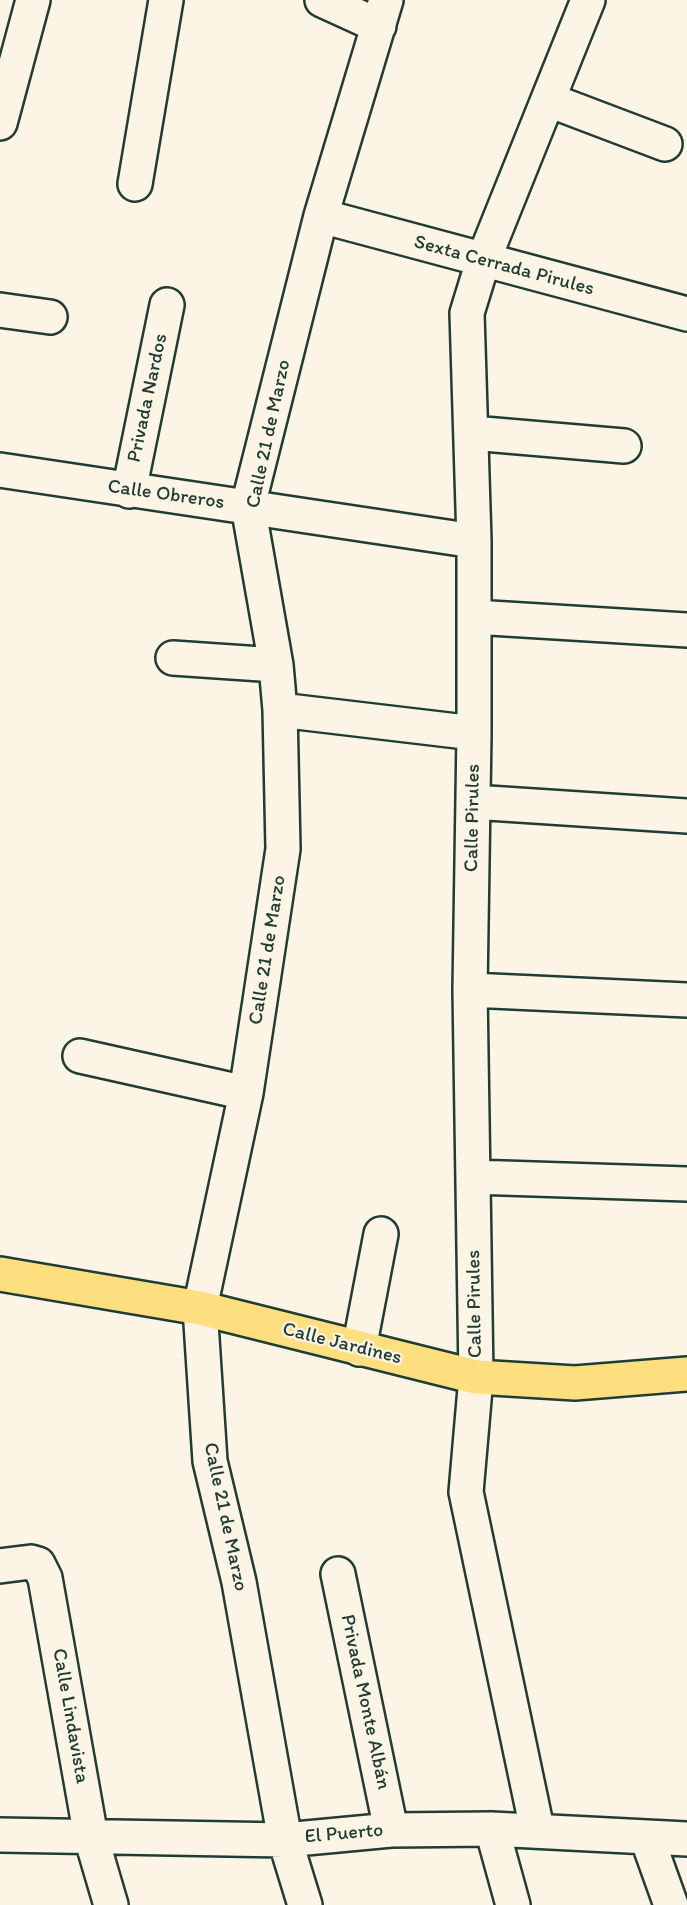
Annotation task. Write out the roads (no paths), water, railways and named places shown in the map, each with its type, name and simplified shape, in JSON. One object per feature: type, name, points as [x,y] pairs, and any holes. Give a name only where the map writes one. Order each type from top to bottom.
[{"type":"main road","name":"Calle Jardines","points":[[0,1274],[200,1308],[476,1377],[575,1383],[687,1374]]},
{"type":"street","points":[[0,123],[33,0]]},
{"type":"street","points":[[135,184],[166,0]]},
{"type":"street","points":[[322,0],[383,13]]},
{"type":"street","name":"Calle Pirules","points":[[537,1829],[466,1492],[476,1377],[470,990],[474,541],[467,314],[483,261],[588,0]]},
{"type":"street","name":"Calle 21 de Marzo","points":[[305,1905],[285,1840],[239,1582],[210,1461],[200,1308],[246,1093],[283,849],[280,710],[276,665],[249,506],[321,216],[383,13]]},
{"type":"street","points":[[549,100],[665,144]]},
{"type":"street","name":"Sexta Cerrada Pirules","points":[[321,216],[687,314]]},
{"type":"street","name":"Privada Nardos","points":[[129,491],[167,304]]},
{"type":"street","points":[[0,310],[50,317]]},
{"type":"street","points":[[472,433],[624,446]]},
{"type":"street","name":"Calle Obreros","points":[[0,470],[474,541]]},
{"type":"street","points":[[474,617],[687,630]]},
{"type":"street","points":[[173,658],[276,665]]},
{"type":"street","points":[[280,710],[474,733]]},
{"type":"street","points":[[473,802],[687,816]]},
{"type":"street","points":[[470,990],[687,1000]]},
{"type":"street","points":[[80,1056],[246,1093]]},
{"type":"street","points":[[473,1177],[687,1184]]},
{"type":"street","points":[[359,1349],[381,1234]]},
{"type":"street","name":"Calle Lindavista","points":[[0,1566],[31,1562],[38,1564],[45,1578],[91,1837],[111,1905]]},
{"type":"street","name":"Privada Monte Albán","points":[[338,1574],[391,1830]]},
{"type":"street","points":[[492,1829],[513,1905]]},
{"type":"street","name":"El Puerto","points":[[0,1835],[285,1840],[391,1830],[537,1829],[687,1839]]},
{"type":"street","points":[[648,1838],[672,1905]]}]
